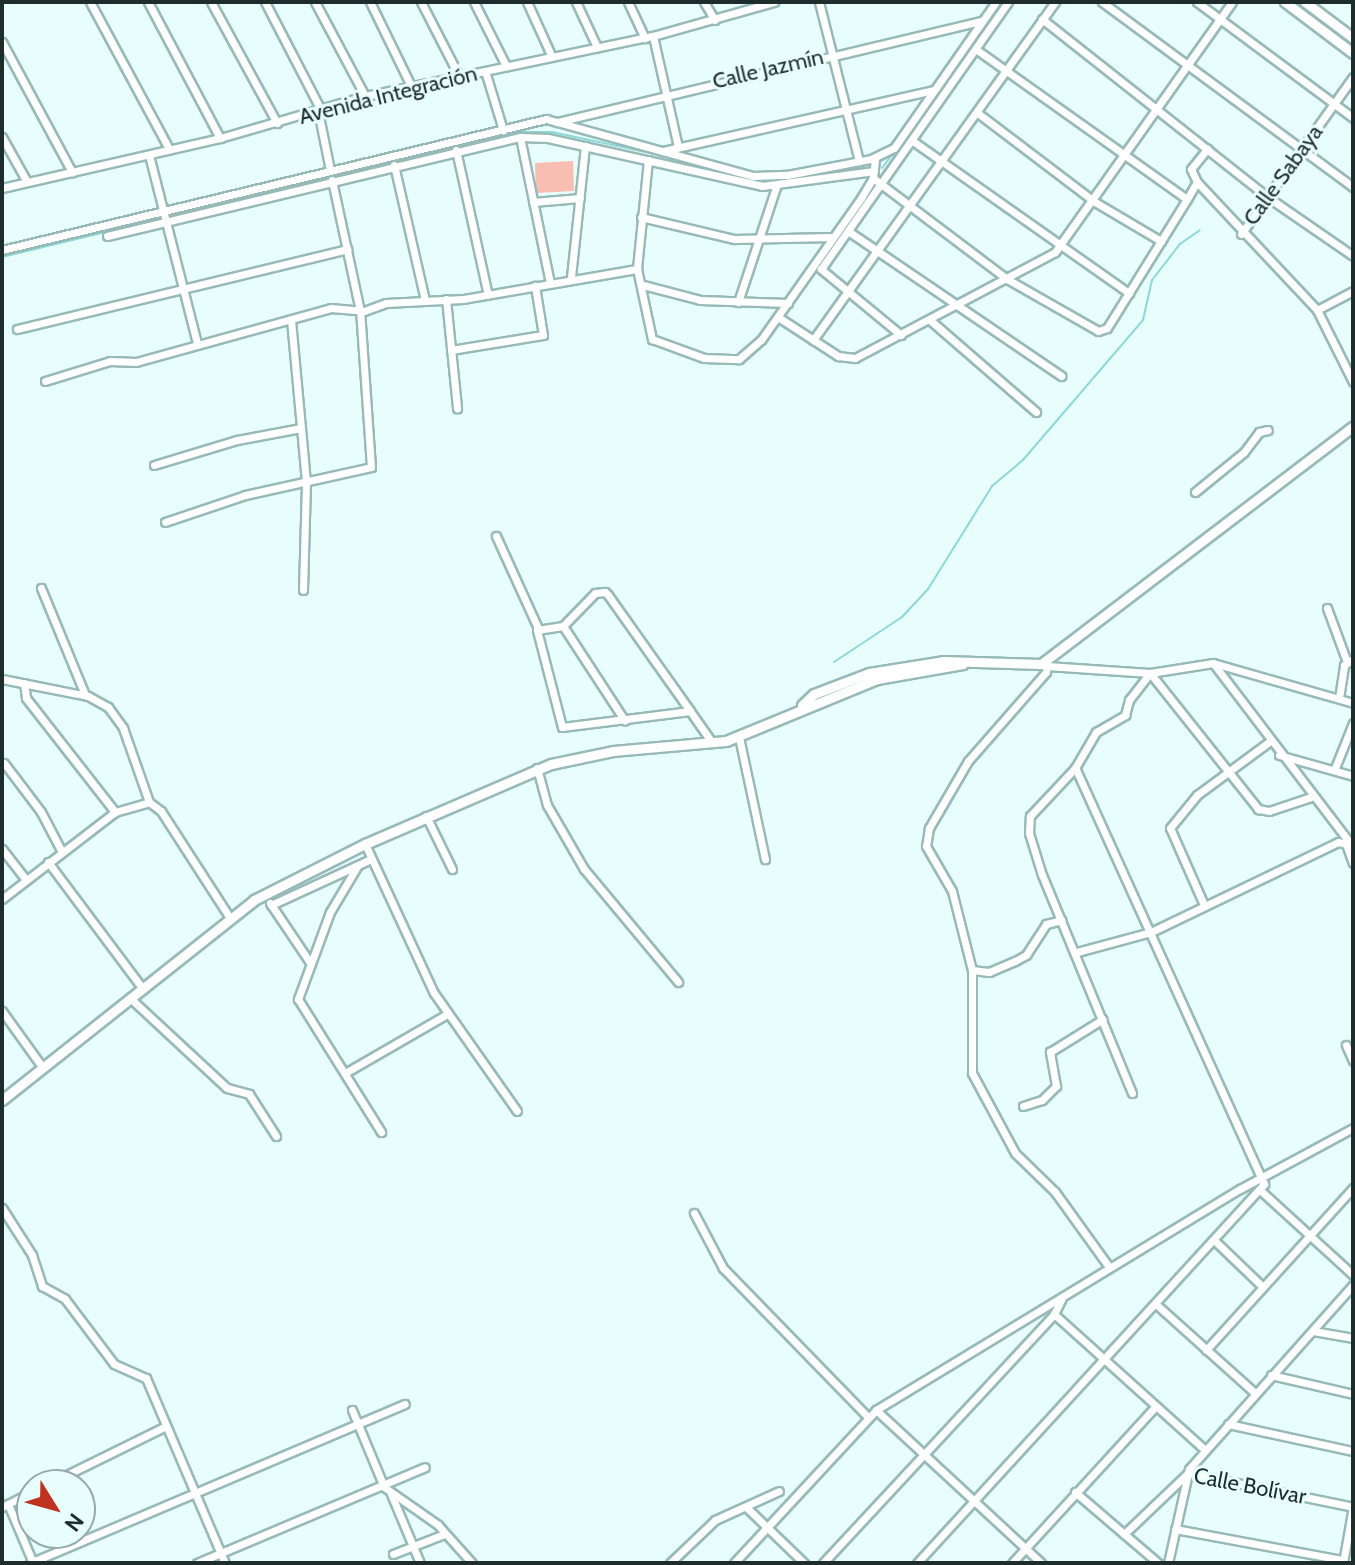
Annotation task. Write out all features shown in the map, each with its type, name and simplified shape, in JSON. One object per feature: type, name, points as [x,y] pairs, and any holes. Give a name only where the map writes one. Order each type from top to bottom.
[{"type":"street","points":[[90,2],[169,149]]},
{"type":"street","points":[[148,2],[220,138]]},
{"type":"street","points":[[211,2],[277,123]]},
{"type":"street","points":[[265,2],[319,110],[330,170]]},
{"type":"street","points":[[315,2],[365,96]]},
{"type":"street","points":[[370,2],[411,86]]},
{"type":"street","points":[[421,2],[459,76]]},
{"type":"street","points":[[474,2],[506,66]]},
{"type":"street","points":[[527,2],[552,57]]},
{"type":"street","points":[[576,2],[597,47]]},
{"type":"street","points":[[628,2],[649,37],[666,93],[679,157]]},
{"type":"street","points":[[704,2],[715,20]]},
{"type":"street","name":"Avenida Integración","points":[[2,188],[220,138],[365,96],[649,37],[715,20],[754,5],[774,2]]},
{"type":"street","points":[[819,2],[859,161]]},
{"type":"street","points":[[107,236],[330,170],[503,127],[557,122],[679,157],[768,177],[875,158],[894,148],[996,2]]},
{"type":"street","points":[[934,90],[677,145],[651,160],[641,217],[637,269],[643,285],[652,339],[704,358],[739,359],[750,353],[875,178],[914,142],[1008,2]]},
{"type":"street","points":[[813,340],[979,114],[1055,2]]},
{"type":"street","points":[[1102,2],[1353,187]]},
{"type":"street","points":[[1197,2],[1218,22],[1353,118]]},
{"type":"street","points":[[778,317],[845,359],[931,321],[1061,247],[1232,2]]},
{"type":"street","points":[[1285,2],[1353,53]]},
{"type":"street","points":[[1305,2],[1353,38]]},
{"type":"street","points":[[1042,19],[1269,198],[1353,256]]},
{"type":"street","name":"Calle Jazmín","points":[[557,122],[666,93],[981,21]]},
{"type":"street","points":[[2,42],[72,172]]},
{"type":"street","points":[[977,50],[1187,199]]},
{"type":"street","points":[[485,71],[505,140]]},
{"type":"street","name":"Calle Sabaya","points":[[1241,234],[1353,77]]},
{"type":"street","points":[[979,114],[1095,202],[1161,241]]},
{"type":"street","points":[[2,137],[27,182]]},
{"type":"street","points":[[2,250],[520,137],[585,146],[776,187],[875,178],[1007,279],[1098,331],[1107,328],[1197,182]]},
{"type":"street","points":[[520,137],[550,283]]},
{"type":"street","points":[[914,142],[1129,293]]},
{"type":"street","points":[[571,277],[585,146]]},
{"type":"street","points":[[1207,149],[1191,169],[1197,182],[1241,234],[1317,310],[1353,382]]},
{"type":"street","points":[[456,150],[488,295]]},
{"type":"street","points":[[149,155],[197,343]]},
{"type":"street","points":[[875,158],[875,178],[848,231],[821,269],[847,295],[901,335]]},
{"type":"street","points":[[394,165],[425,300]]},
{"type":"street","points":[[165,522],[245,495],[371,467],[360,311],[332,180]]},
{"type":"street","points":[[738,302],[755,240],[776,187]]},
{"type":"street","points":[[533,202],[580,198]]},
{"type":"street","points":[[641,217],[755,240],[833,237]]},
{"type":"street","points":[[848,231],[875,253],[1061,376]]},
{"type":"street","points":[[17,329],[347,249]]},
{"type":"street","points":[[45,381],[110,361],[136,362],[331,308],[360,311],[425,300],[488,295],[571,277],[637,269]]},
{"type":"street","points":[[643,285],[700,300],[788,303]]},
{"type":"street","points":[[451,350],[543,335],[535,286]]},
{"type":"street","points":[[1317,310],[1353,291]]},
{"type":"street","points":[[446,299],[457,408]]},
{"type":"street","points":[[291,320],[306,483],[303,590]]},
{"type":"street","points":[[931,321],[1036,412]]},
{"type":"street","points":[[1343,362],[1353,356]]},
{"type":"street","points":[[1109,1267],[1055,1192],[1015,1153],[972,1073],[972,970],[952,891],[926,846],[927,835],[968,761],[1044,665],[1353,426]]},
{"type":"street","points":[[154,465],[237,440],[301,428]]},
{"type":"street","points":[[1195,492],[1244,452],[1259,432],[1268,430]]},
{"type":"street","points":[[496,536],[538,628],[560,725],[625,721],[690,711]]},
{"type":"street","points":[[41,588],[85,695]]},
{"type":"street","points":[[538,628],[563,626],[595,593],[605,592],[712,742]]},
{"type":"street","points":[[1327,608],[1350,661],[1339,698]]},
{"type":"street","points":[[563,626],[625,721]]},
{"type":"street","points":[[1213,663],[1269,742],[1350,846],[1353,863]]},
{"type":"street","points":[[2,1100],[264,894],[365,844],[537,768],[613,751],[739,737],[799,707],[877,679],[963,664],[1044,665],[1150,673],[1213,663],[1353,703]]},
{"type":"street","points":[[1132,1093],[1077,952],[1042,875],[1028,824],[1044,798],[1075,768],[1096,732],[1126,713],[1130,697],[1150,673]]},
{"type":"street","points":[[1150,673],[1225,771],[1260,810],[1311,797]]},
{"type":"street","points":[[2,679],[85,695],[102,703],[119,721],[149,789],[149,802]]},
{"type":"street","points":[[24,683],[26,698],[115,812]]},
{"type":"street","points":[[1335,768],[1353,723]]},
{"type":"street","points":[[739,737],[765,859]]},
{"type":"street","points":[[1204,905],[1170,828],[1197,795],[1225,771],[1269,742]]},
{"type":"street","points":[[1279,755],[1335,768],[1353,776]]},
{"type":"street","points":[[4,763],[41,812],[62,852]]},
{"type":"street","points":[[537,768],[547,805],[584,869],[678,982]]},
{"type":"street","points":[[917,1563],[1158,1306],[1260,1190],[1264,1179],[1230,1117],[1151,932],[1075,768]]},
{"type":"street","points":[[2,899],[115,812],[149,802],[159,808],[230,918]]},
{"type":"street","points":[[426,816],[452,869]]},
{"type":"street","points":[[365,844],[447,1014],[517,1111]]},
{"type":"street","points":[[1077,952],[1151,932],[1327,846],[1350,846]]},
{"type":"street","points":[[2,849],[26,880]]},
{"type":"street","points":[[271,905],[371,859]]},
{"type":"street","points":[[48,862],[143,989]]},
{"type":"street","points":[[358,865],[330,912],[298,999],[381,1132]]},
{"type":"street","points":[[264,894],[311,964]]},
{"type":"street","points":[[972,970],[989,972],[1026,955],[1046,924],[1062,920]]},
{"type":"street","points":[[130,998],[227,1088],[249,1094],[276,1136]]},
{"type":"street","points":[[345,1073],[447,1014]]},
{"type":"street","points":[[4,1017],[43,1068]]},
{"type":"street","points":[[1023,1106],[1042,1100],[1056,1086],[1050,1052],[1103,1019]]},
{"type":"street","points":[[1346,1045],[1353,1061]]},
{"type":"street","points":[[734,1563],[876,1410],[1061,1300],[1109,1267],[1353,1128]]},
{"type":"street","points":[[1206,1350],[1353,1188]]},
{"type":"street","points":[[1260,1190],[1353,1275]]},
{"type":"street","points":[[2,1208],[32,1255],[37,1279],[65,1299],[114,1364],[142,1373],[225,1563]]},
{"type":"street","points":[[694,1213],[723,1268],[868,1417]]},
{"type":"street","points":[[1215,1241],[1263,1287]]},
{"type":"street","points":[[1168,1563],[1188,1473],[1255,1393],[1353,1285]]},
{"type":"street","points":[[823,1563],[1054,1314],[1061,1300]]},
{"type":"street","points":[[1158,1306],[1255,1393]]},
{"type":"street","points":[[1054,1314],[1154,1408],[1205,1450]]},
{"type":"street","points":[[1313,1331],[1353,1338]]},
{"type":"street","points":[[1271,1375],[1353,1394]]},
{"type":"street","points":[[5,1505],[32,1563],[405,1404]]},
{"type":"street","points":[[1012,1563],[1154,1408]]},
{"type":"street","points":[[352,1410],[382,1485],[444,1534],[472,1563]]},
{"type":"street","points":[[876,1410],[1041,1563]]},
{"type":"street","points":[[1228,1424],[1353,1451]]},
{"type":"street","points":[[79,1469],[166,1426]]},
{"type":"street","points":[[197,1563],[425,1467]]},
{"type":"street","name":"Calle Bolívar","points":[[1124,1534],[1188,1473],[1353,1506]]},
{"type":"street","points":[[670,1563],[715,1520],[779,1491]]},
{"type":"street","points":[[1075,1492],[1158,1563]]},
{"type":"street","points":[[391,1494],[420,1563]]},
{"type":"street","points":[[1175,1529],[1343,1562],[1353,1506]]},
{"type":"street","points":[[746,1507],[804,1563]]},
{"type":"street","points":[[393,1554],[444,1534]]},
{"type":"shaded area","points":[[573,161],[574,191],[536,193],[535,163]]},
{"type":"waterway","points":[[982,32],[1003,2]]},
{"type":"waterway","points":[[882,168],[954,74]]},
{"type":"waterway","points":[[518,132],[552,132],[646,152]]},
{"type":"waterway","points":[[174,215],[491,137]]},
{"type":"waterway","points":[[668,160],[690,166]]},
{"type":"waterway","points":[[751,180],[772,181]]},
{"type":"waterway","points":[[2,257],[159,219]]},
{"type":"waterway","points":[[834,662],[902,617],[928,589],[992,486],[1023,460],[1143,320],[1152,280],[1180,244],[1200,230]]}]
